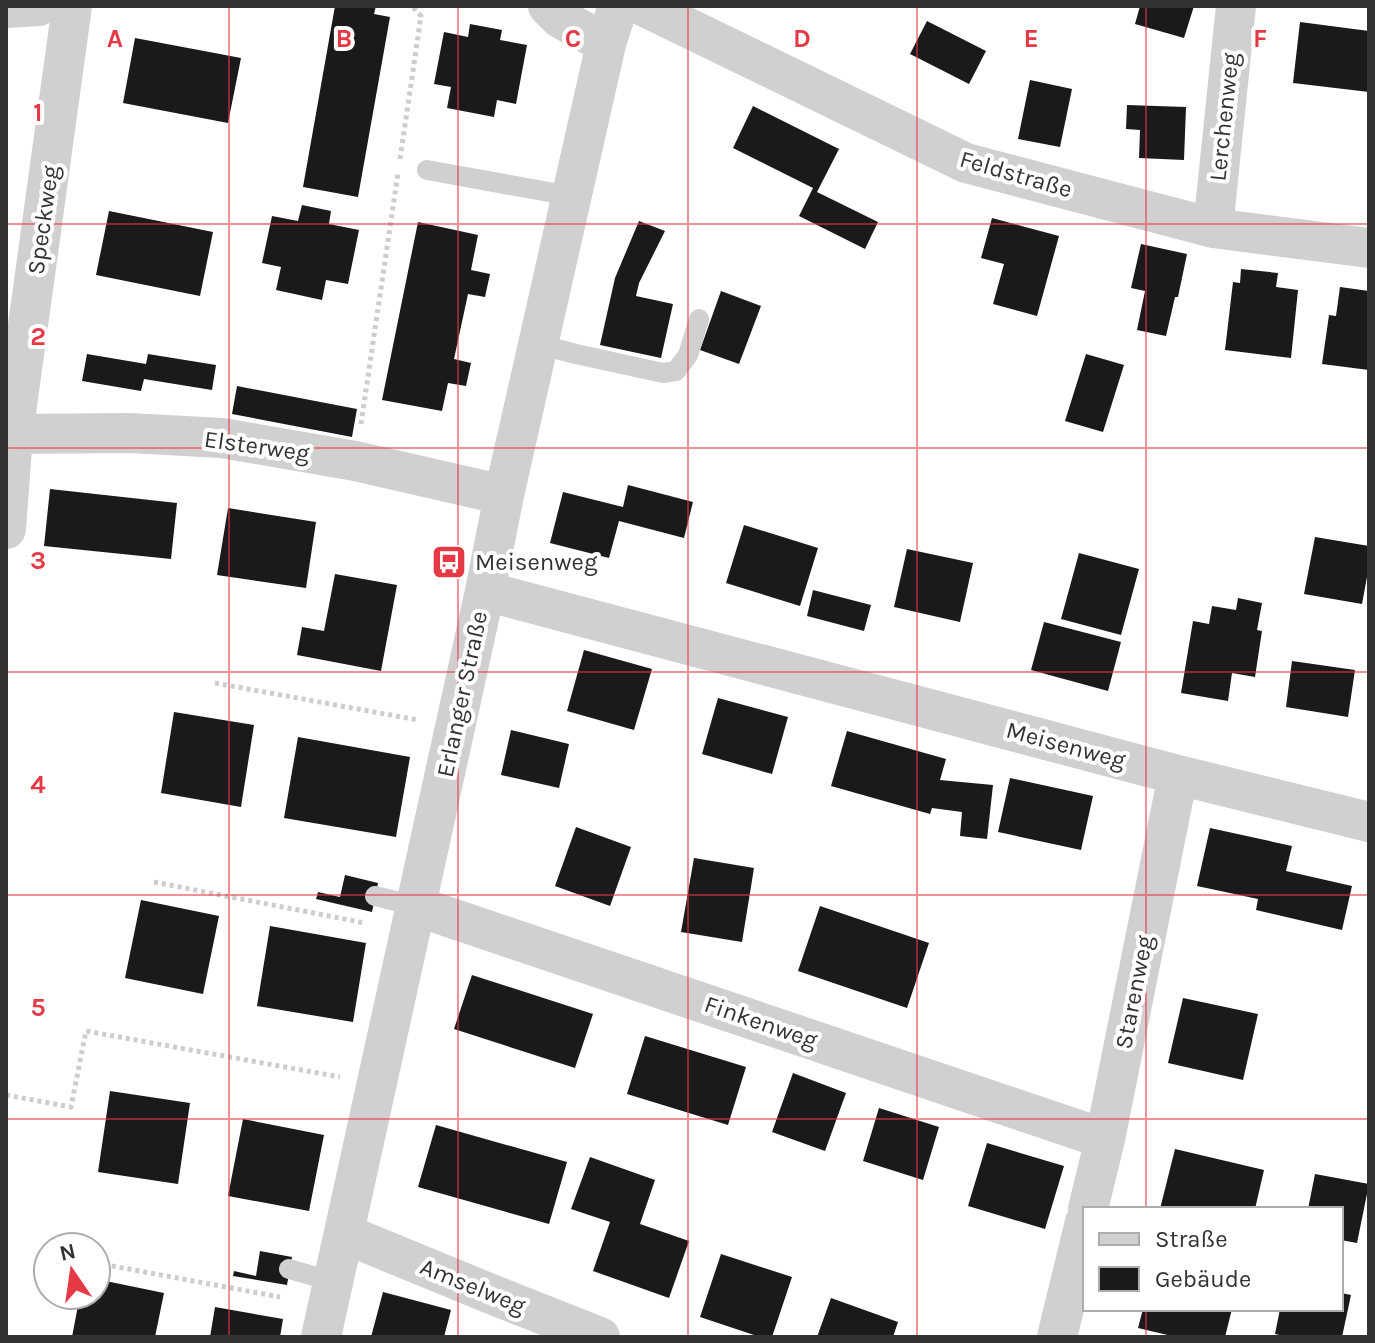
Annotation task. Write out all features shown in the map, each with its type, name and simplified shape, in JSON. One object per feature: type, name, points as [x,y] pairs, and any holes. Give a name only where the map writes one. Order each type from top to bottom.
[{"type":"street","points":[[6,8],[39,6]]},
{"type":"street","name":"Speckweg","points":[[6,529],[10,434],[72,6]]},
{"type":"street","points":[[548,6],[560,18],[606,44]]},
{"type":"street","name":"Erlanger Straße","points":[[328,1308],[504,495],[606,44],[618,6]]},
{"type":"street","name":"Feldstraße","points":[[643,6],[966,163],[1213,228],[1369,248]]},
{"type":"street","name":"Lerchenweg","points":[[1213,228],[1236,6]]},
{"type":"street","name":"Elsterweg","points":[[10,434],[130,433],[222,438],[355,461],[504,495]]},
{"type":"street","name":"Meisenweg","points":[[485,591],[1178,775],[1369,822]]},
{"type":"street","name":"Starenweg","points":[[1088,1207],[1178,775]]},
{"type":"street","name":"Finkenweg","points":[[413,919],[1105,1139]]},
{"type":"street","points":[[1057,1337],[1083,1230]]},
{"type":"street","name":"Amselweg","points":[[345,1234],[600,1337]]},
{"type":"lane","points":[[427,170],[571,196]]},
{"type":"lane","points":[[538,344],[663,373],[676,371],[688,355],[699,319]]},
{"type":"lane","points":[[375,896],[413,919]]},
{"type":"lane","points":[[289,1269],[328,1308]]},
{"type":"path","points":[[355,461],[421,16],[412,6]]},
{"type":"path","points":[[215,683],[455,727]]},
{"type":"path","points":[[154,882],[413,919]]},
{"type":"path","points":[[6,1095],[71,1107],[86,1031],[378,1084]]},
{"type":"path","points":[[112,1266],[328,1308]]},
{"type":"building","points":[[335,6],[376,6],[374,14],[390,17],[358,197],[303,187]]},
{"type":"building","points":[[1140,6],[1194,6],[1184,38],[1135,24]]},
{"type":"building","points":[[927,21],[986,51],[969,84],[910,54]]},
{"type":"building","points":[[1300,22],[1369,31],[1369,92],[1293,83]]},
{"type":"building","points":[[470,24],[502,30],[500,40],[527,45],[516,104],[497,100],[494,117],[447,108],[451,87],[434,84],[444,32],[468,37]]},
{"type":"building","points":[[135,38],[241,58],[228,123],[123,103]]},
{"type":"building","points":[[1030,80],[1072,89],[1060,147],[1018,139]]},
{"type":"building","points":[[1127,105],[1186,107],[1184,160],[1139,158],[1140,130],[1126,129]]},
{"type":"building","points":[[753,106],[839,149],[817,192],[878,222],[865,249],[799,216],[813,188],[733,148]]},
{"type":"building","points":[[302,205],[331,211],[329,224],[359,230],[348,284],[326,280],[322,300],[276,290],[281,267],[262,263],[272,216],[298,221]]},
{"type":"building","points":[[109,211],[213,232],[200,296],[96,275]]},
{"type":"building","points":[[992,218],[1059,236],[1037,316],[993,304],[1004,264],[981,258]]},
{"type":"building","points":[[639,221],[665,231],[639,283],[636,296],[673,304],[661,358],[600,345],[615,278]]},
{"type":"building","points":[[418,222],[478,235],[471,270],[490,274],[485,297],[468,294],[454,359],[471,363],[466,386],[448,383],[442,411],[382,400]]},
{"type":"building","points":[[1141,244],[1187,254],[1166,336],[1137,330],[1145,291],[1131,288]]},
{"type":"building","points":[[1241,269],[1278,273],[1276,287],[1298,290],[1291,358],[1225,350],[1233,282],[1240,283]]},
{"type":"building","points":[[1340,287],[1369,291],[1369,370],[1322,364],[1329,315],[1336,316]]},
{"type":"building","points":[[721,291],[761,306],[739,364],[700,350]]},
{"type":"building","points":[[87,354],[146,364],[148,354],[216,365],[212,390],[144,379],[141,391],[82,381]]},
{"type":"building","points":[[1086,354],[1124,365],[1103,432],[1065,421]]},
{"type":"building","points":[[237,386],[357,409],[352,437],[232,414]]},
{"type":"building","points":[[628,485],[693,502],[684,538],[619,521],[609,558],[550,543],[563,492],[623,507]]},
{"type":"building","points":[[50,489],[177,503],[171,559],[44,546]]},
{"type":"building","points":[[228,508],[316,522],[306,588],[217,575]]},
{"type":"building","points":[[744,525],[818,548],[800,606],[726,583]]},
{"type":"building","points":[[1315,537],[1369,546],[1362,604],[1304,594]]},
{"type":"building","points":[[907,549],[973,563],[960,622],[894,607]]},
{"type":"building","points":[[1079,553],[1139,569],[1121,635],[1061,619]]},
{"type":"building","points":[[335,574],[397,585],[381,671],[297,655],[302,627],[324,631]]},
{"type":"building","points":[[813,590],[871,605],[864,631],[807,616]]},
{"type":"building","points":[[1238,598],[1262,603],[1257,630],[1262,631],[1255,677],[1232,673],[1228,701],[1181,693],[1193,621],[1209,624],[1212,606],[1236,610]]},
{"type":"building","points":[[1044,622],[1121,642],[1108,691],[1031,670]]},
{"type":"building","points":[[584,650],[652,669],[634,730],[567,711]]},
{"type":"building","points":[[1292,661],[1355,670],[1348,717],[1286,707]]},
{"type":"building","points":[[718,698],[788,717],[772,774],[702,754]]},
{"type":"building","points":[[174,712],[254,725],[241,807],[161,793]]},
{"type":"building","points":[[511,730],[569,744],[559,788],[501,775]]},
{"type":"building","points":[[847,731],[946,759],[940,780],[993,785],[987,839],[960,836],[962,812],[932,808],[930,814],[831,786]]},
{"type":"building","points":[[298,737],[410,757],[396,837],[284,818]]},
{"type":"building","points":[[1010,778],[1093,796],[1081,850],[998,832]]},
{"type":"building","points":[[576,827],[631,847],[610,906],[555,886]]},
{"type":"building","points":[[1210,828],[1292,846],[1286,871],[1352,886],[1342,930],[1256,910],[1258,899],[1197,886]]},
{"type":"building","points":[[694,858],[754,868],[742,942],[681,932]]},
{"type":"building","points":[[345,875],[378,883],[372,912],[316,899],[318,892],[340,897]]},
{"type":"building","points":[[141,900],[219,916],[203,994],[125,978]]},
{"type":"building","points":[[820,906],[929,943],[907,1008],[798,971]]},
{"type":"building","points":[[270,926],[366,943],[353,1022],[257,1006]]},
{"type":"building","points":[[472,975],[593,1014],[575,1068],[454,1029]]},
{"type":"building","points":[[1183,998],[1258,1014],[1243,1080],[1168,1063]]},
{"type":"building","points":[[645,1036],[746,1067],[728,1125],[627,1094]]},
{"type":"building","points":[[793,1073],[846,1093],[825,1151],[772,1132]]},
{"type":"building","points":[[110,1091],[190,1103],[178,1184],[98,1172]]},
{"type":"building","points":[[879,1108],[939,1127],[923,1180],[863,1161]]},
{"type":"building","points":[[243,1119],[324,1135],[309,1211],[228,1196]]},
{"type":"building","points":[[436,1125],[567,1162],[549,1224],[418,1187]]},
{"type":"building","points":[[987,1143],[1064,1166],[1045,1229],[968,1206]]},
{"type":"building","points":[[1175,1149],[1264,1170],[1255,1207],[1160,1207]]},
{"type":"building","points":[[590,1157],[655,1180],[640,1224],[689,1241],[669,1298],[593,1271],[610,1222],[571,1209]]},
{"type":"building","points":[[1315,1174],[1369,1184],[1357,1243],[1343,1240],[1343,1207],[1308,1207]]},
{"type":"building","points":[[260,1251],[292,1257],[287,1285],[233,1276],[234,1271],[256,1276]]},
{"type":"building","points":[[721,1254],[792,1277],[772,1337],[760,1337],[700,1317]]},
{"type":"building","points":[[112,1282],[164,1293],[155,1337],[72,1337],[77,1311],[112,1311]]},
{"type":"building","points":[[383,1292],[451,1310],[444,1337],[371,1337]]},
{"type":"building","points":[[1343,1293],[1351,1295],[1342,1337],[1288,1337],[1275,1334],[1280,1311],[1343,1311]]},
{"type":"building","points":[[831,1298],[898,1322],[893,1337],[817,1337]]},
{"type":"building","points":[[215,1307],[283,1319],[280,1337],[210,1337]]},
{"type":"building","points":[[1142,1311],[1232,1311],[1225,1337],[1176,1337],[1138,1328]]},
{"type":"place","name":"Meisenweg","points":[[449,562]]}]
